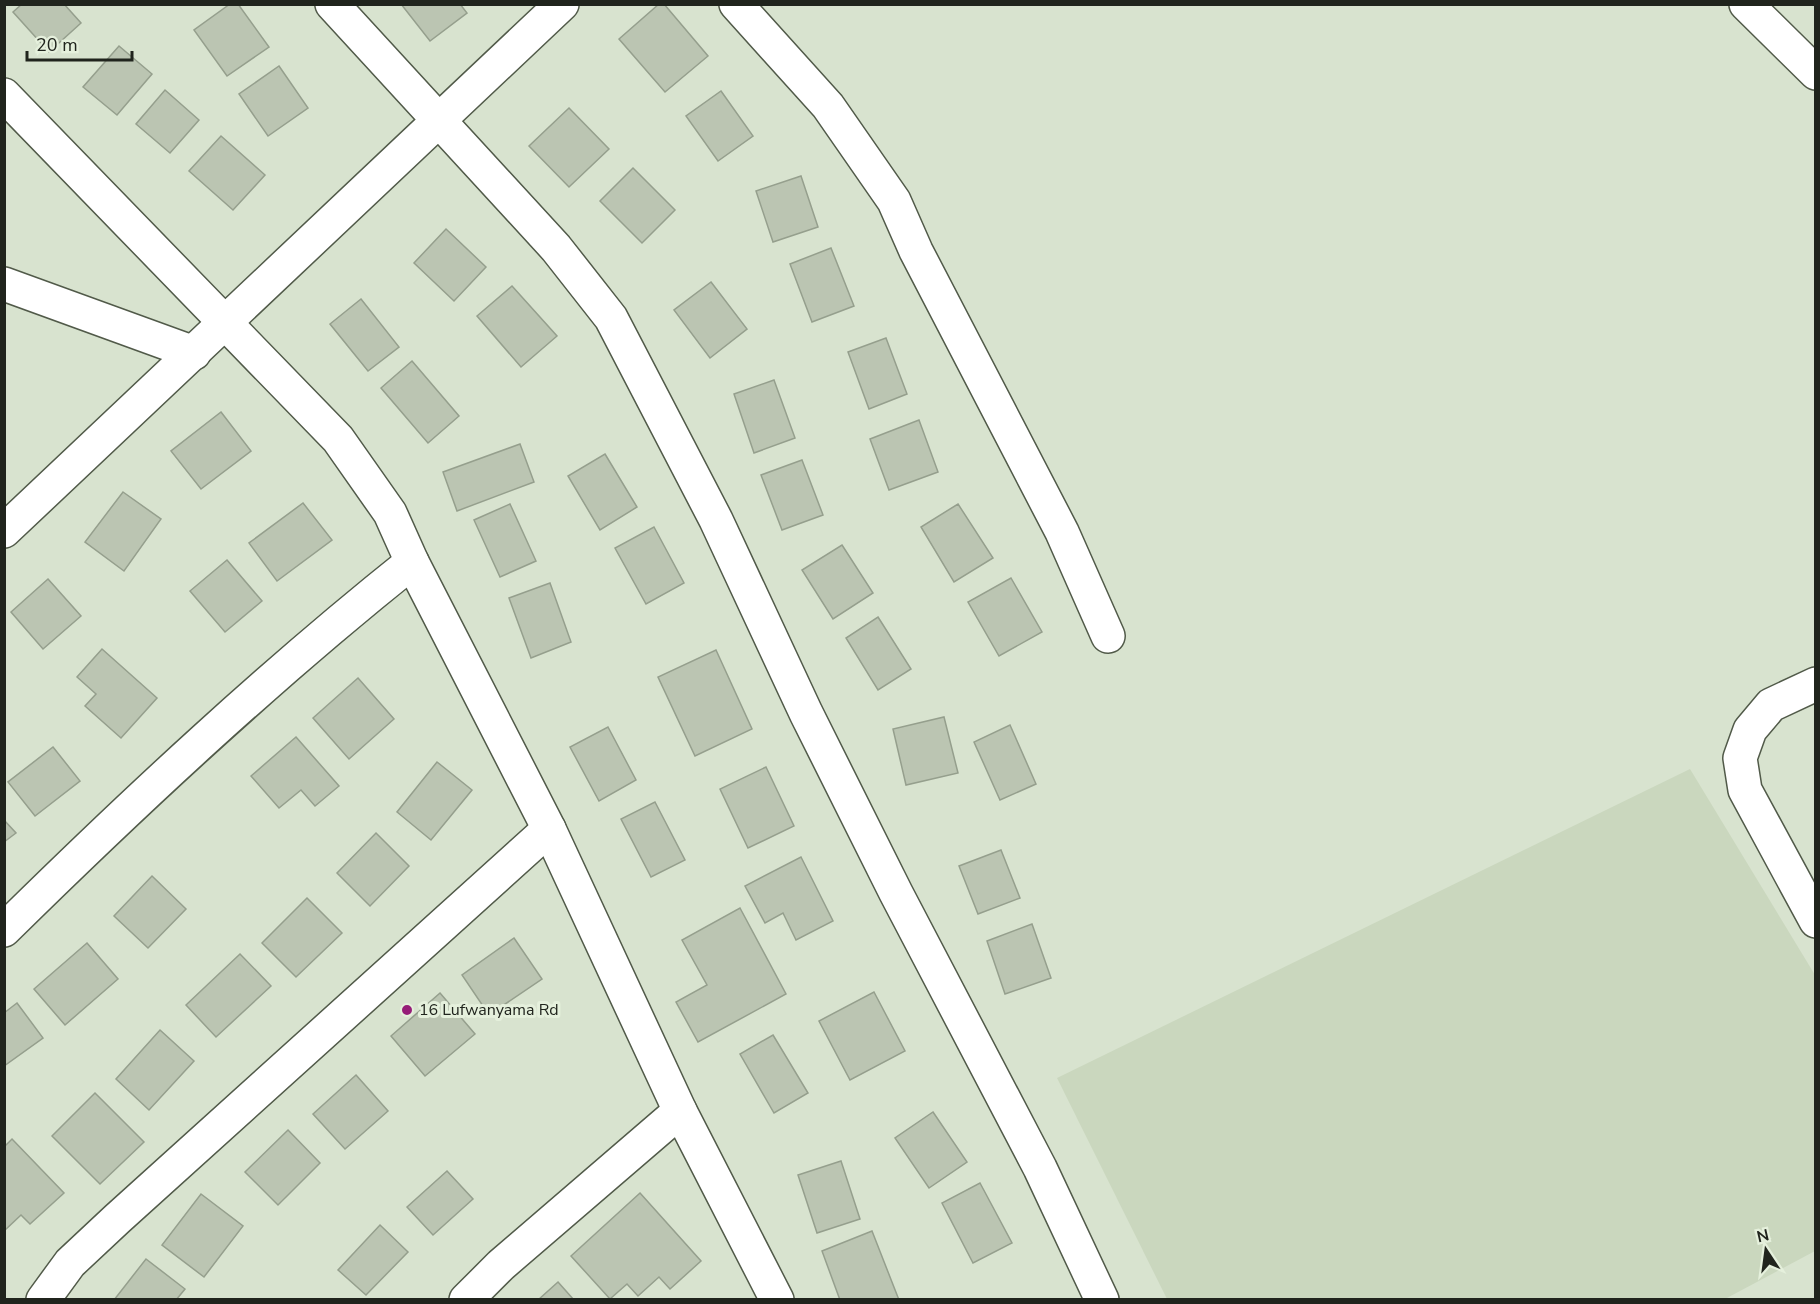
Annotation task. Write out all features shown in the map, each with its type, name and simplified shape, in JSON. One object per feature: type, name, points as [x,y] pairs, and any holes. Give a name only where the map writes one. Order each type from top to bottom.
[{"type":"street","points":[[332,4],[556,248],[611,318],[716,520],[806,713],[896,893],[1040,1168],[1102,1299]]},
{"type":"street","points":[[4,531],[373,185],[562,4]]},
{"type":"street","points":[[736,4],[828,106],[894,201],[916,251],[1062,532],[1108,636]]},
{"type":"street","points":[[1746,4],[1815,73]]},
{"type":"street","points":[[4,95],[338,439],[390,513],[412,562],[549,829],[680,1111],[777,1299]]},
{"type":"street","points":[[4,284],[194,353]]},
{"type":"street","points":[[4,930],[108,827],[339,620],[412,562]]},
{"type":"street","points":[[1815,684],[1771,705],[1750,730],[1740,758],[1745,790],[1815,921]]},
{"type":"street","points":[[43,1299],[70,1263],[549,829]]},
{"type":"street","points":[[466,1299],[501,1265],[680,1111]]},
{"type":"shaded area","points":[[1690,769],[1815,975],[1815,1251],[1725,1299],[1167,1299],[1057,1078]]},
{"type":"building","points":[[22,4],[64,4],[81,23],[49,52],[13,12]]},
{"type":"building","points":[[230,4],[238,4],[269,47],[227,76],[194,30]]},
{"type":"building","points":[[401,4],[460,4],[467,13],[430,41]]},
{"type":"building","points":[[659,4],[664,4],[708,56],[665,92],[619,39]]},
{"type":"building","points":[[119,46],[152,74],[117,115],[83,87]]},
{"type":"building","points":[[279,66],[308,108],[268,136],[239,94]]},
{"type":"building","points":[[165,90],[199,120],[170,153],[136,124]]},
{"type":"building","points":[[721,91],[753,136],[718,161],[686,116]]},
{"type":"building","points":[[569,108],[609,149],[569,187],[529,146]]},
{"type":"building","points":[[221,136],[265,175],[233,210],[189,171]]},
{"type":"building","points":[[633,168],[675,210],[642,243],[600,201]]},
{"type":"building","points":[[801,176],[818,227],[773,242],[756,191]]},
{"type":"building","points":[[446,229],[486,267],[454,301],[414,263]]},
{"type":"building","points":[[831,248],[854,306],[812,322],[790,264]]},
{"type":"building","points":[[711,282],[747,329],[710,358],[674,310]]},
{"type":"building","points":[[512,286],[557,336],[521,367],[477,316]]},
{"type":"building","points":[[361,299],[399,347],[368,371],[330,324]]},
{"type":"building","points":[[886,338],[907,394],[869,409],[848,352]]},
{"type":"building","points":[[412,361],[459,416],[428,443],[381,388]]},
{"type":"building","points":[[774,380],[795,438],[754,453],[734,394]]},
{"type":"building","points":[[221,412],[251,451],[201,489],[171,451]]},
{"type":"building","points":[[919,420],[938,472],[889,490],[870,439]]},
{"type":"building","points":[[520,444],[534,482],[457,511],[443,472]]},
{"type":"building","points":[[605,454],[637,507],[600,530],[568,476]]},
{"type":"building","points":[[802,460],[823,515],[782,530],[761,475]]},
{"type":"building","points":[[123,492],[161,519],[124,571],[85,542]]},
{"type":"building","points":[[303,503],[332,540],[277,581],[249,543]]},
{"type":"building","points":[[510,504],[536,561],[500,577],[474,520]]},
{"type":"building","points":[[958,504],[993,558],[954,582],[921,527]]},
{"type":"building","points":[[654,527],[684,583],[646,604],[615,548]]},
{"type":"building","points":[[842,545],[873,593],[833,619],[802,570]]},
{"type":"building","points":[[227,560],[262,601],[225,632],[190,591]]},
{"type":"building","points":[[1011,578],[1042,632],[999,656],[968,602]]},
{"type":"building","points":[[48,579],[81,616],[43,649],[11,612]]},
{"type":"building","points":[[550,583],[571,642],[531,658],[509,598]]},
{"type":"building","points":[[878,617],[911,669],[878,690],[846,638]]},
{"type":"building","points":[[102,649],[157,698],[121,738],[85,706],[96,694],[77,677]]},
{"type":"building","points":[[716,650],[752,729],[695,756],[658,677]]},
{"type":"building","points":[[358,678],[394,719],[349,759],[313,718]]},
{"type":"building","points":[[944,717],[958,773],[906,785],[893,729]]},
{"type":"building","points":[[1010,725],[1036,784],[1000,800],[974,742]]},
{"type":"building","points":[[608,727],[636,780],[599,801],[570,747]]},
{"type":"building","points":[[296,737],[339,786],[315,806],[301,790],[279,808],[251,776]]},
{"type":"building","points":[[53,747],[80,781],[35,816],[8,782]]},
{"type":"building","points":[[437,762],[472,790],[431,840],[397,812]]},
{"type":"building","points":[[766,767],[794,826],[748,848],[720,789]]},
{"type":"building","points":[[655,802],[685,860],[651,877],[621,819]]},
{"type":"building","points":[[4,820],[16,833],[4,842]]},
{"type":"building","points":[[376,833],[409,866],[370,906],[337,873]]},
{"type":"building","points":[[1001,850],[1020,898],[978,914],[959,866]]},
{"type":"building","points":[[801,857],[833,921],[796,940],[783,913],[765,923],[745,886]]},
{"type":"building","points":[[152,876],[186,909],[148,948],[114,916]]},
{"type":"building","points":[[307,898],[342,933],[296,977],[262,943]]},
{"type":"building","points":[[740,908],[786,994],[698,1042],[676,1002],[707,985],[682,940]]},
{"type":"building","points":[[1032,924],[1051,978],[1005,994],[987,941]]},
{"type":"building","points":[[514,938],[542,979],[489,1015],[462,975]]},
{"type":"building","points":[[87,943],[118,979],[65,1025],[34,989]]},
{"type":"building","points":[[240,954],[271,986],[216,1037],[186,1005]]},
{"type":"building","points":[[874,992],[905,1051],[850,1080],[819,1021]]},
{"type":"building","points":[[440,993],[475,1034],[425,1076],[391,1036]]},
{"type":"building","points":[[17,1003],[43,1038],[4,1066],[4,1013]]},
{"type":"building","points":[[160,1030],[194,1061],[149,1110],[116,1079]]},
{"type":"building","points":[[773,1035],[808,1093],[774,1113],[740,1054]]},
{"type":"building","points":[[356,1075],[388,1111],[345,1149],[313,1114]]},
{"type":"building","points":[[95,1093],[144,1142],[100,1184],[52,1136]]},
{"type":"building","points":[[933,1112],[967,1162],[929,1188],[895,1138]]},
{"type":"building","points":[[288,1130],[320,1163],[278,1205],[245,1172]]},
{"type":"building","points":[[12,1139],[64,1193],[30,1224],[21,1215],[4,1231],[4,1147]]},
{"type":"building","points":[[841,1161],[860,1219],[817,1233],[798,1175]]},
{"type":"building","points":[[447,1171],[473,1199],[433,1235],[407,1207]]},
{"type":"building","points":[[980,1183],[1012,1243],[973,1263],[942,1203]]},
{"type":"building","points":[[640,1193],[701,1261],[670,1289],[659,1277],[638,1296],[627,1284],[610,1299],[571,1256]]},
{"type":"building","points":[[201,1194],[243,1226],[204,1277],[162,1245]]},
{"type":"building","points":[[380,1225],[408,1252],[366,1295],[338,1270]]},
{"type":"building","points":[[872,1231],[899,1300],[840,1300],[822,1251]]},
{"type":"building","points":[[146,1259],[185,1289],[176,1300],[114,1300]]},
{"type":"building","points":[[558,1282],[574,1300],[538,1300]]},
{"type":"place","name":"16 Lufwanyama Rd","points":[[407,1010]]}]
